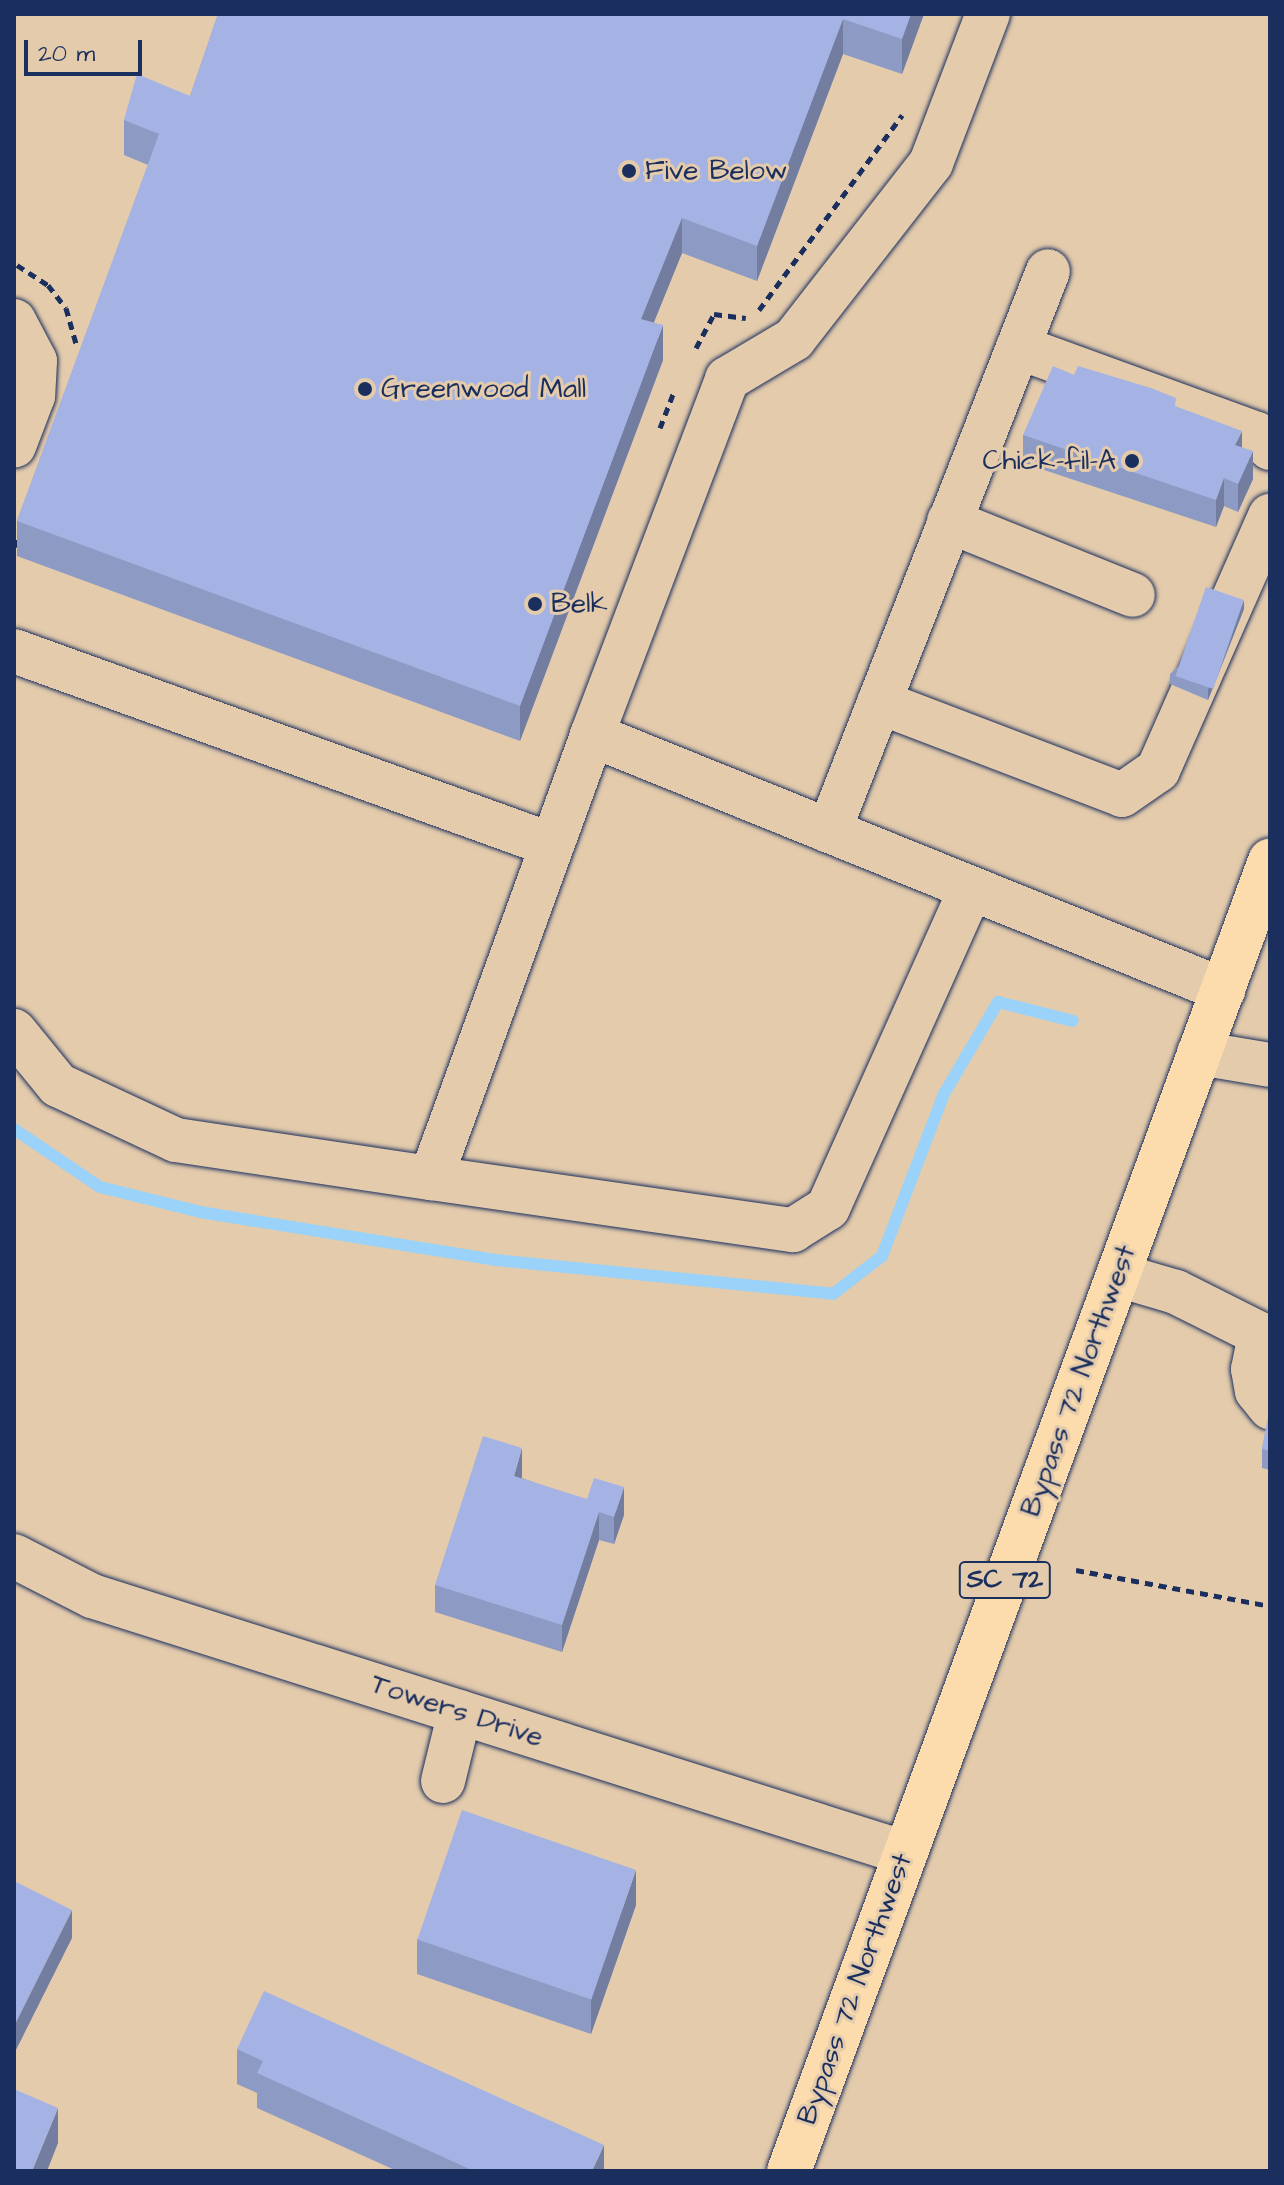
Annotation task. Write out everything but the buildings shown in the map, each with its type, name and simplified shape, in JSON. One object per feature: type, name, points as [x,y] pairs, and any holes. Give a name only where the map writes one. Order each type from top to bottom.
[{"type":"highway","name":"Bypass 72 Northwest","points":[[789,2171],[1269,866]]},
{"type":"street","points":[[431,1178],[592,735],[727,379],[794,339],[931,163],[988,14]]},
{"type":"street","points":[[829,831],[1048,271]]},
{"type":"street","points":[[14,321],[35,361],[33,396],[14,446]]},
{"type":"street","points":[[1018,347],[1257,434],[1270,448]]},
{"type":"street","points":[[879,702],[1122,795],[1158,770],[1270,516]]},
{"type":"street","points":[[949,521],[1133,595]]},
{"type":"street","points":[[14,651],[552,845]]},
{"type":"street","points":[[592,735],[1223,990]]},
{"type":"street","points":[[14,1031],[58,1085],[176,1140],[793,1230],[828,1208],[971,888]]},
{"type":"street","points":[[1199,1053],[1270,1065]]},
{"type":"street","points":[[1118,1275],[1176,1292],[1265,1331],[1253,1369],[1257,1391],[1270,1407]]},
{"type":"street","name":"Towers Drive","points":[[16,1563],[92,1596],[905,1853]]},
{"type":"street","points":[[443,1781],[460,1712]]},
{"type":"path","points":[[692,356],[714,314],[754,319],[907,108]]},
{"type":"path","points":[[654,442],[678,384]]},
{"type":"path","points":[[1076,1570],[1270,1606]]},
{"type":"waterway","points":[[14,1129],[100,1187],[200,1212],[495,1260],[833,1294],[882,1256],[944,1094],[998,1002],[1073,1021]]},
{"type":"place","name":"Five Below","points":[[629,171]]},
{"type":"place","name":"Greenwood Mall","points":[[365,389]]},
{"type":"place","name":"Chick-fil-A","points":[[1132,461]]},
{"type":"place","name":"Belk","points":[[535,604]]}]
